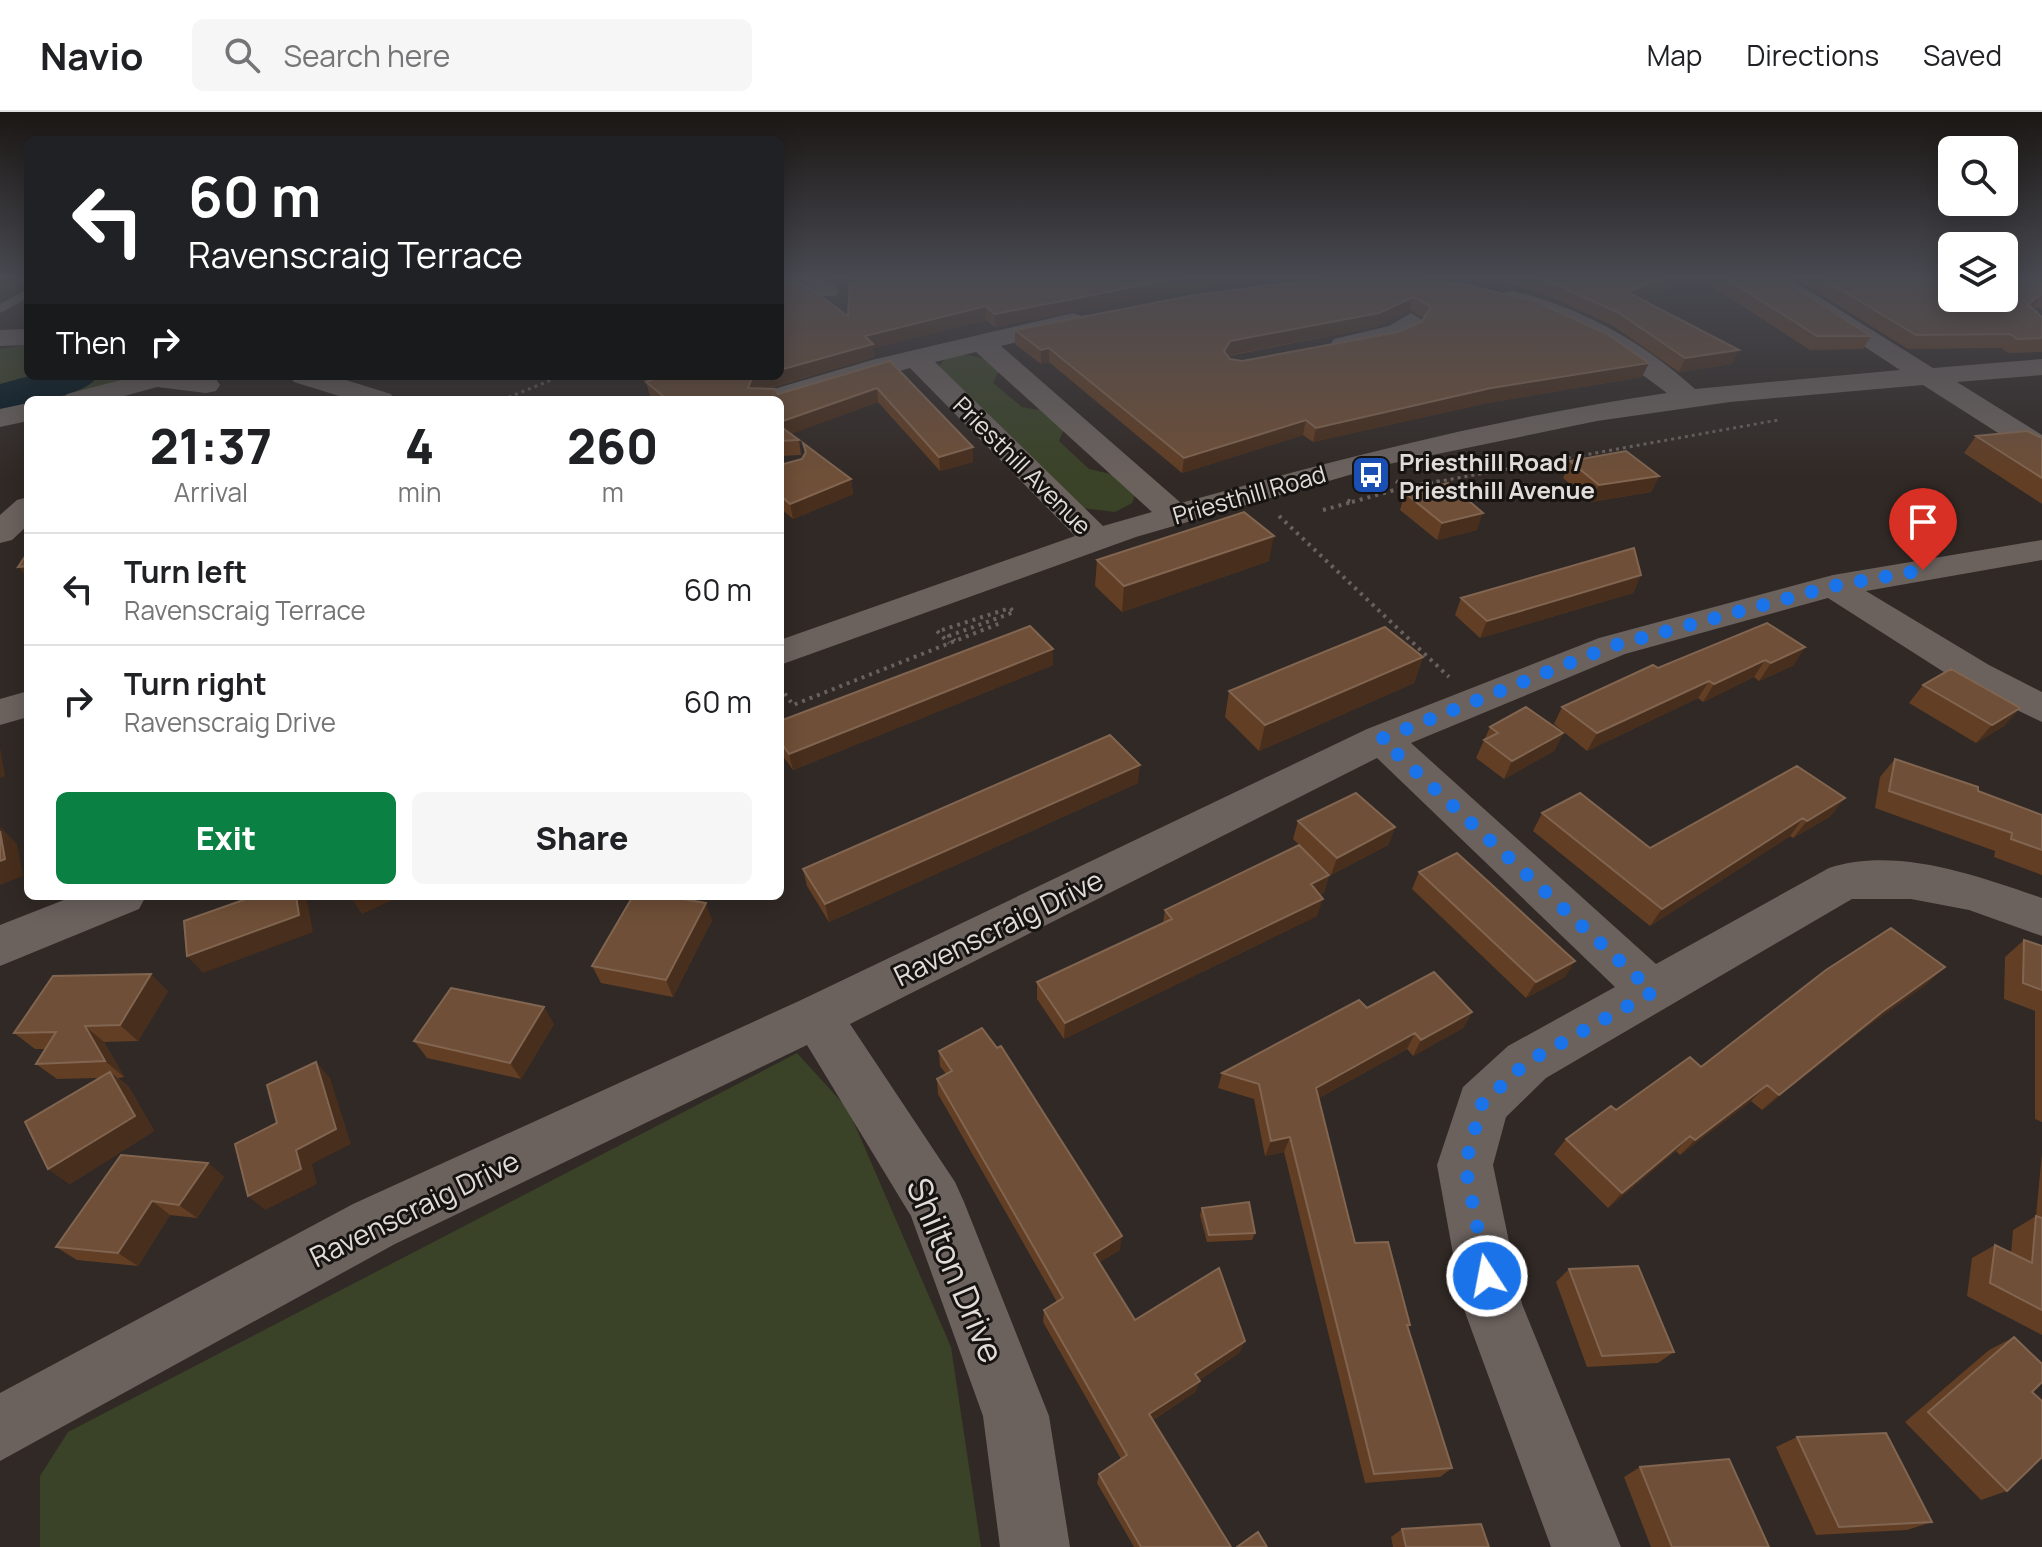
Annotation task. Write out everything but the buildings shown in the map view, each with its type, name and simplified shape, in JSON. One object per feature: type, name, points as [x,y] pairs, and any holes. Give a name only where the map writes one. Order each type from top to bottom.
[{"type":"street","points":[[781,396],[973,344]]},
{"type":"street","points":[[983,344],[1175,515]]},
{"type":"street","points":[[1320,349],[1334,344]]},
{"type":"street","points":[[1619,344],[1662,373],[1689,399]]},
{"type":"street","points":[[1878,344],[2042,448]]},
{"type":"street","name":"Priesthill Avenue","points":[[916,358],[1097,539]]},
{"type":"street","name":"Priesthill Road","points":[[784,652],[1097,539],[1253,492],[1452,441],[1597,412],[1793,386],[2035,370]]},
{"type":"street","points":[[92,396],[153,380]]},
{"type":"street","points":[[186,396],[215,380]]},
{"type":"street","points":[[317,380],[368,396]]},
{"type":"street","points":[[746,380],[766,396]]},
{"type":"street","points":[[0,418],[24,413]]},
{"type":"street","points":[[0,503],[24,496]]},
{"type":"street","points":[[0,534],[24,511]]},
{"type":"street","points":[[0,534],[24,533]]},
{"type":"street","name":"Ravenscraig Drive","points":[[0,1428],[374,1224],[817,1016],[1381,739],[1473,699],[1612,646],[1833,586],[2042,550]]},
{"type":"street","points":[[1833,586],[1975,674],[2042,709]]},
{"type":"street","points":[[0,712],[24,705]]},
{"type":"street","points":[[1381,739],[1653,992]]},
{"type":"street","points":[[1586,1547],[1492,1304],[1465,1165],[1482,1104],[1527,1062],[1845,881],[1911,881],[1972,893],[2042,917]]},
{"type":"street","points":[[0,946],[113,900]]},
{"type":"street","name":"Shilton Drive","points":[[817,1016],[935,1202],[1016,1416],[1035,1547]]},
{"type":"path","points":[[512,396],[551,380]]},
{"type":"path","points":[[1405,487],[1788,419]]},
{"type":"path","points":[[1253,492],[1473,699]]},
{"type":"path","points":[[910,607],[952,642]]},
{"type":"path","points":[[937,631],[953,629],[1010,608],[1014,612],[949,636],[952,642]]},
{"type":"path","points":[[784,693],[793,705],[1003,622]]},
{"type":"green space","points":[[24,346],[24,380],[120,380],[73,396],[24,396],[24,409],[0,414],[0,349]]},
{"type":"green space","points":[[962,354],[982,358],[999,371],[993,383],[1022,407],[1044,411],[1064,429],[1059,441],[1089,469],[1115,475],[1135,495],[1132,503],[1115,512],[1082,508],[938,367],[947,357]]},
{"type":"green space","points":[[797,1053],[848,1109],[951,1347],[981,1547],[40,1547],[40,1476],[68,1432]]},
{"type":"waterway","points":[[0,398],[63,380]]},
{"type":"place","name":"Priesthill Road / Priesthill Avenue","points":[[1371,475]]},
{"type":"route","points":[[1487,1276],[1465,1165],[1482,1104],[1527,1062],[1653,992],[1381,739],[1473,699],[1612,646],[1833,586],[1923,570]]}]
